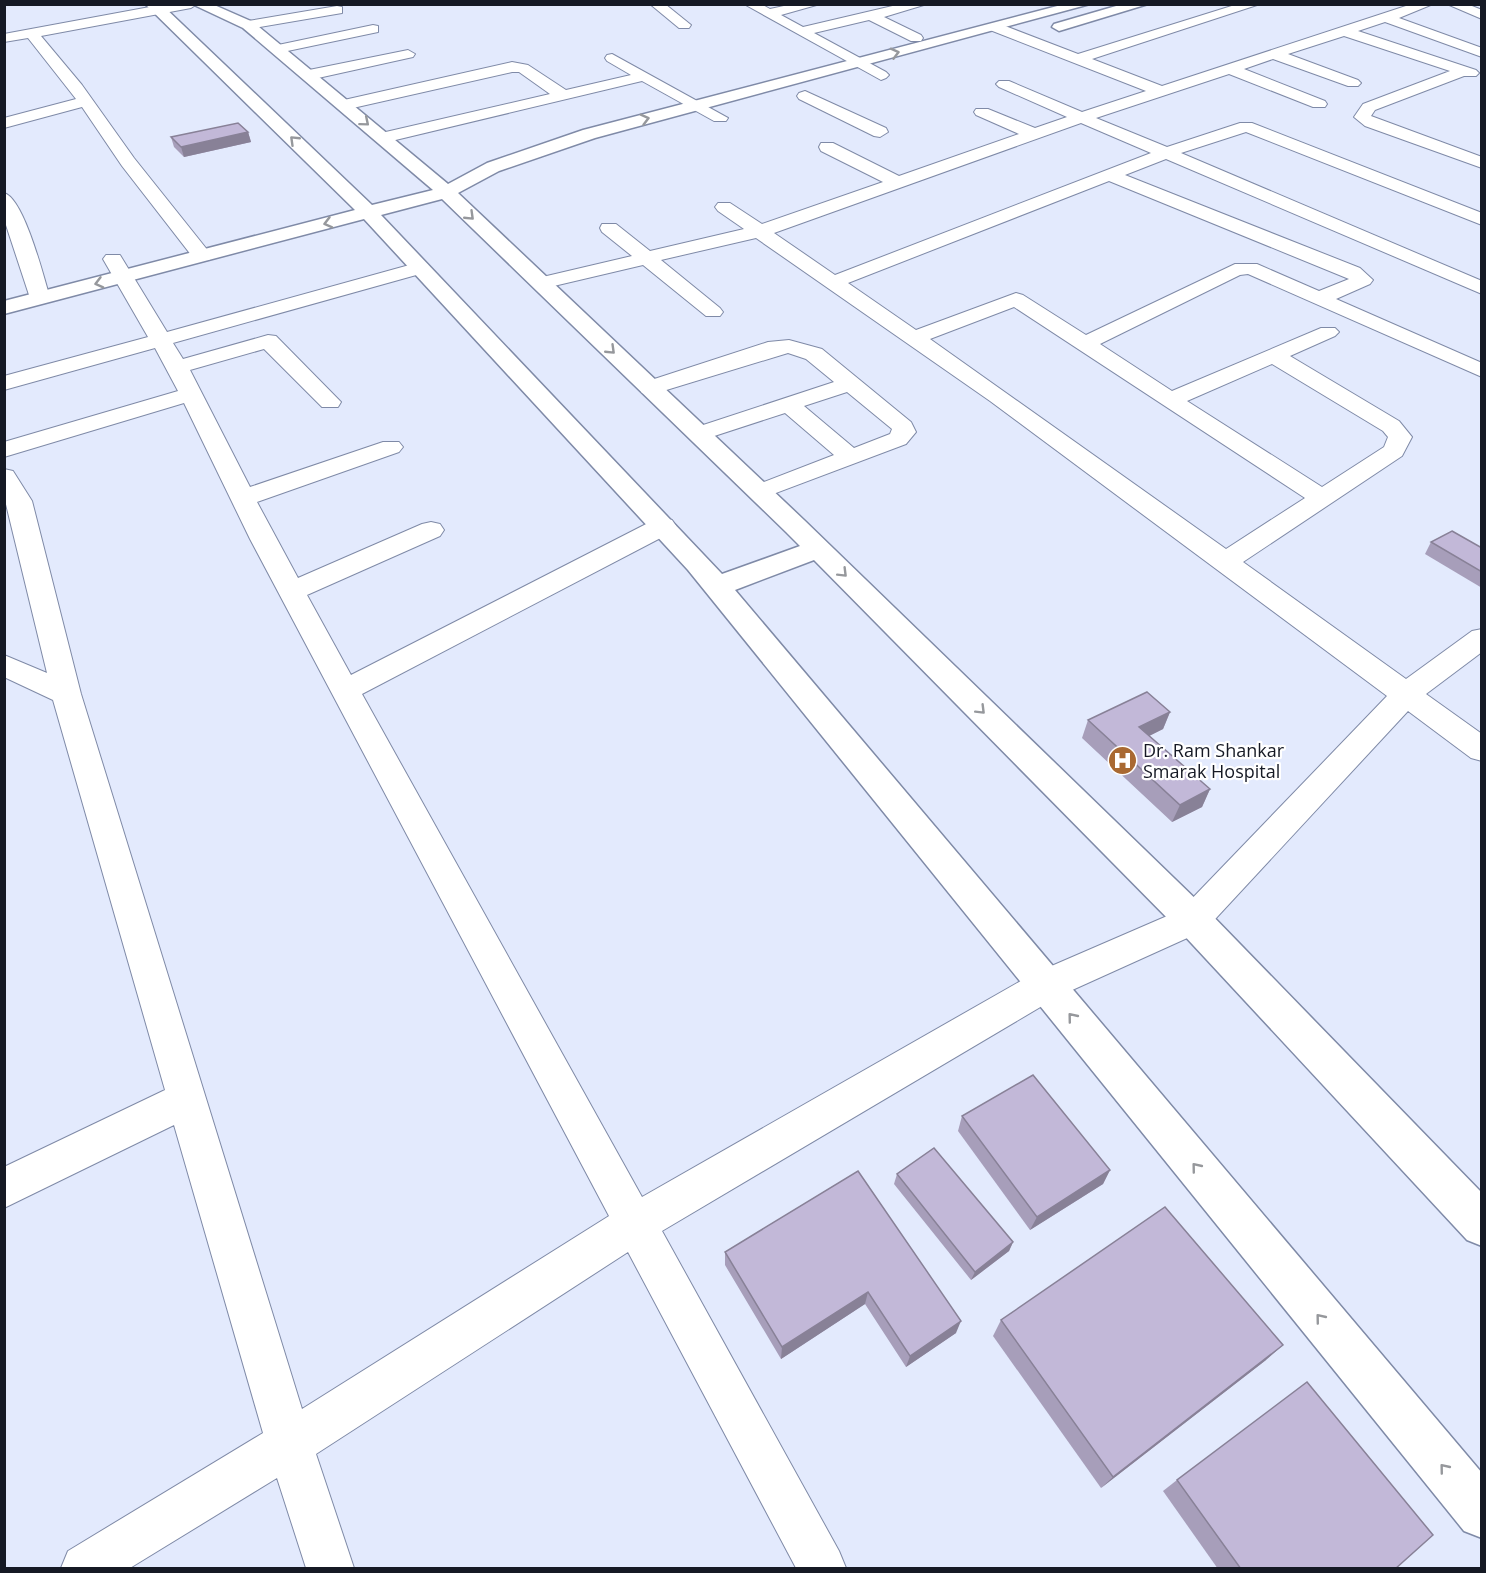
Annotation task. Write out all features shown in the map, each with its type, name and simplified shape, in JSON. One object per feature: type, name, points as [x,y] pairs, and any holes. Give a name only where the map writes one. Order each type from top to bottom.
[{"type":"street","points":[[4,38],[155,7],[191,4]]},
{"type":"street","points":[[199,4],[248,25],[383,138],[427,183],[540,283],[760,492],[1193,920],[1482,1225]]},
{"type":"street","points":[[656,4],[684,25]]},
{"type":"street","points":[[750,4],[881,75]]},
{"type":"street","points":[[768,14],[814,4]]},
{"type":"street","points":[[801,32],[921,4]]},
{"type":"street","points":[[1000,44],[1022,38],[1087,12],[1142,4]]},
{"type":"street","points":[[1077,59],[1254,4]]},
{"type":"street","points":[[540,283],[761,231],[1082,117],[1427,4]]},
{"type":"street","points":[[1453,4],[1482,15]]},
{"type":"street","points":[[155,7],[356,199],[717,586],[1482,1513]]},
{"type":"street","points":[[4,308],[29,288],[119,268],[202,256],[356,199],[493,167],[589,134],[1064,9],[1087,12]]},
{"type":"street","points":[[248,25],[337,10]]},
{"type":"street","points":[[47,15],[63,26]]},
{"type":"street","points":[[871,16],[916,38]]},
{"type":"street","points":[[1386,18],[1482,53]]},
{"type":"street","points":[[995,27],[1161,91]]},
{"type":"street","points":[[278,49],[373,29]]},
{"type":"street","points":[[1347,32],[1482,77]]},
{"type":"street","points":[[31,33],[86,101],[128,162],[202,256]]},
{"type":"street","points":[[309,75],[408,54]]},
{"type":"street","points":[[1276,55],[1353,83]]},
{"type":"street","points":[[612,58],[720,118]]},
{"type":"street","points":[[345,105],[512,67],[523,68],[563,95]]},
{"type":"street","points":[[1230,69],[1319,104]]},
{"type":"street","points":[[1463,70],[1369,107],[1362,117],[1371,123],[1477,157]]},
{"type":"street","points":[[859,81],[898,71]]},
{"type":"street","points":[[383,138],[644,76]]},
{"type":"street","points":[[1004,84],[1482,288]]},
{"type":"street","points":[[799,97],[826,90]]},
{"type":"street","points":[[799,97],[880,132]]},
{"type":"street","points":[[4,123],[86,101]]},
{"type":"street","points":[[982,112],[1034,134]]},
{"type":"street","points":[[697,125],[739,113]]},
{"type":"street","points":[[834,282],[1166,153],[1246,126],[1482,220]]},
{"type":"street","points":[[589,134],[634,139]]},
{"type":"street","points":[[827,147],[897,182]]},
{"type":"street","points":[[1109,175],[1353,272],[1363,280],[1320,298]]},
{"type":"street","points":[[4,198],[20,232],[29,288]]},
{"type":"street","points":[[724,207],[914,338],[1226,561],[1482,750]]},
{"type":"street","points":[[609,228],[713,312]]},
{"type":"street","points":[[119,268],[189,239],[222,231]]},
{"type":"street","points":[[119,268],[176,367],[292,591],[822,1569]]},
{"type":"street","points":[[4,450],[176,367],[420,268]]},
{"type":"street","points":[[1084,344],[1242,268],[1257,270],[1478,367]]},
{"type":"street","points":[[914,338],[1016,299],[1321,498]]},
{"type":"street","points":[[1170,400],[1328,332]]},
{"type":"street","points":[[4,383],[176,367],[268,341],[330,402]]},
{"type":"street","points":[[650,388],[776,347],[789,346],[814,354],[903,427],[904,432],[898,438],[760,492]]},
{"type":"street","points":[[1226,561],[1394,451],[1400,437],[1391,426],[1274,356]]},
{"type":"street","points":[[699,434],[849,384]]},
{"type":"street","points":[[788,404],[850,457]]},
{"type":"street","points":[[243,498],[391,447]]},
{"type":"street","points":[[4,476],[20,501],[66,694],[289,1444],[330,1569]]},
{"type":"street","points":[[346,690],[663,526]]},
{"type":"street","points":[[292,591],[431,530]]},
{"type":"street","points":[[717,586],[818,549]]},
{"type":"street","points":[[85,1569],[289,1444],[636,1222],[1046,985],[1193,920],[1407,693],[1482,638]]},
{"type":"street","points":[[4,665],[66,694]]},
{"type":"street","points":[[4,1188],[187,1099]]},
{"type":"building","points":[[238,123],[248,132],[181,147],[171,137]]},
{"type":"building","points":[[1452,531],[1482,548],[1482,572],[1431,542]]},
{"type":"building","points":[[1147,692],[1170,712],[1139,727],[1210,789],[1180,805],[1088,720]]},
{"type":"building","points":[[1033,1075],[1110,1170],[1037,1217],[962,1116]]},
{"type":"building","points":[[934,1148],[1013,1242],[975,1272],[897,1174]]},
{"type":"building","points":[[858,1171],[961,1321],[910,1356],[868,1292],[782,1347],[725,1252]]},
{"type":"building","points":[[1165,1207],[1283,1345],[1113,1477],[1001,1320]]},
{"type":"building","points":[[1307,1382],[1433,1535],[1395,1569],[1241,1569],[1177,1480]]},
{"type":"place","name":"Dr. Ram Shankar Smarak Hospital","points":[[1122,760]]}]
